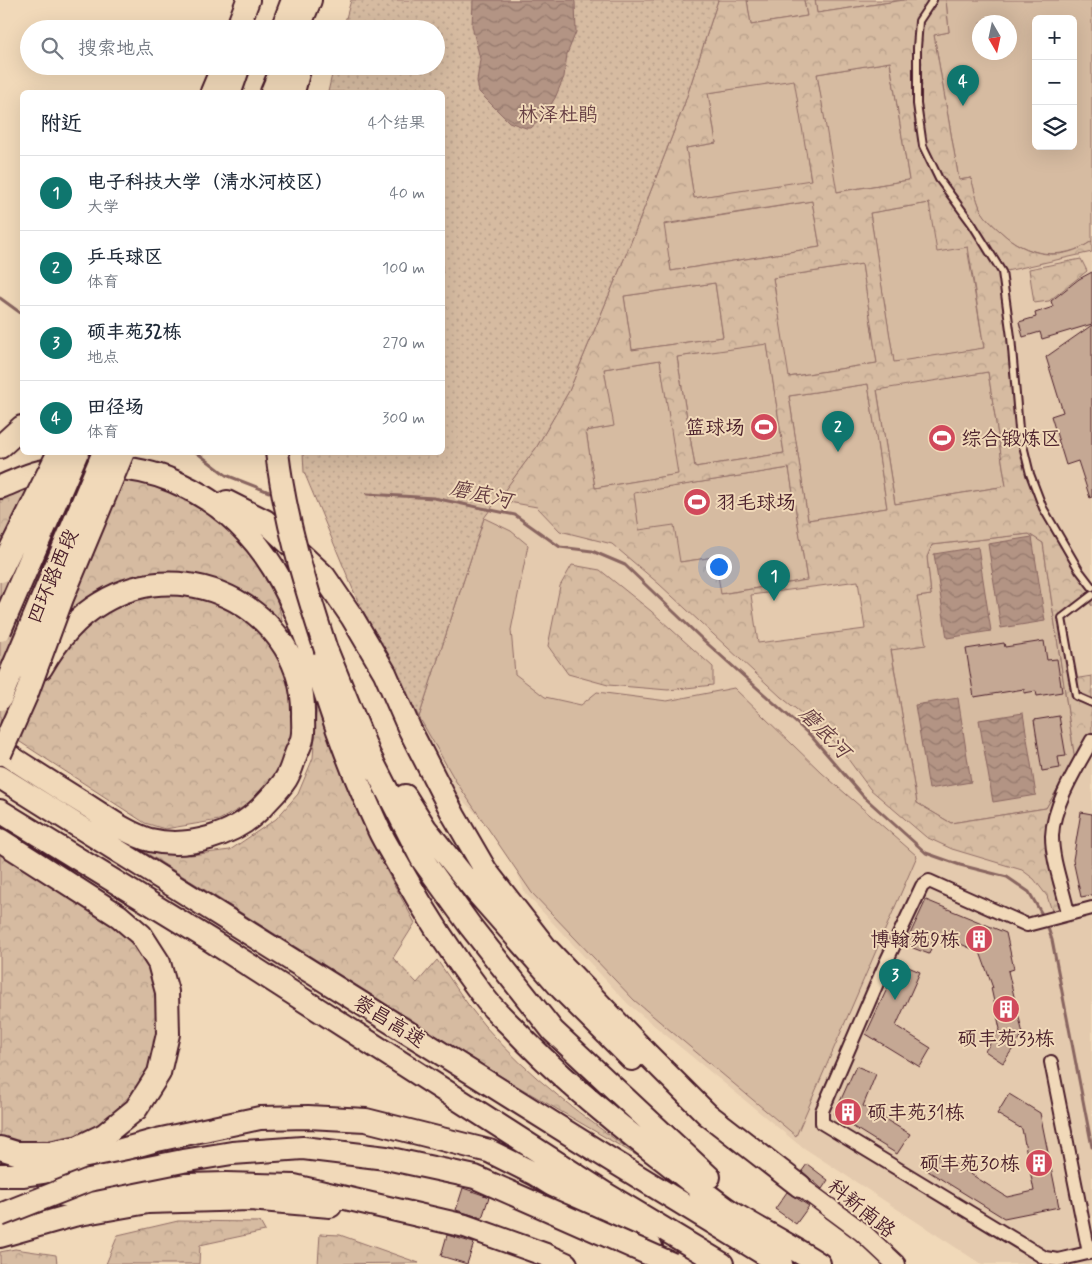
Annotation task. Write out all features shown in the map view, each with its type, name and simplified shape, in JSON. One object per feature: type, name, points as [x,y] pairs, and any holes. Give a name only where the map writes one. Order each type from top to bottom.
[{"type":"highway","points":[[240,20],[248,0]]},
{"type":"highway","points":[[256,20],[264,0]]},
{"type":"highway","points":[[285,20],[293,0]]},
{"type":"highway","points":[[302,20],[310,0]]},
{"type":"highway","points":[[311,20],[315,0]]},
{"type":"highway","points":[[222,86],[231,75]]},
{"type":"highway","points":[[258,90],[264,75]]},
{"type":"highway","points":[[273,90],[279,75]]},
{"type":"highway","points":[[294,90],[298,75]]},
{"type":"highway","points":[[0,447],[20,429]]},
{"type":"highway","points":[[0,571],[58,455]]},
{"type":"highway","name":"四环路西段","points":[[0,630],[76,455]]},
{"type":"highway","name":"四环路西段","points":[[0,698],[103,455]]},
{"type":"highway","points":[[0,754],[27,693],[62,598],[122,455]]},
{"type":"highway","points":[[277,455],[279,472],[297,556],[326,650],[369,755],[422,859],[476,934],[553,1031],[786,1255]]},
{"type":"highway","points":[[0,487],[40,472],[61,468],[122,468],[140,470],[213,495],[265,521],[324,576],[352,617],[385,673],[414,738],[454,816],[486,871],[545,947],[707,1114]]},
{"type":"highway","points":[[165,478],[193,490],[223,509],[250,535],[269,560],[300,619],[337,726],[380,833],[445,942],[486,1000],[532,1049],[609,1118],[786,1255],[819,1264]]},
{"type":"highway","points":[[0,750],[119,826],[147,840],[167,843],[197,841],[228,830],[252,817],[286,778],[302,740],[304,699],[298,673],[286,647],[273,629],[258,614],[242,603],[223,594],[198,586],[173,583],[149,585],[101,602],[80,618],[65,633],[50,653],[27,693]]},
{"type":"highway","points":[[326,650],[392,777],[425,828],[560,988],[626,1055],[707,1114],[800,1186]]},
{"type":"highway","name":"蓉昌高速","points":[[0,777],[608,1158],[786,1255]]},
{"type":"highway","name":"蓉昌高速","points":[[0,811],[210,940],[607,1195],[722,1264]]},
{"type":"highway","points":[[0,840],[119,916],[141,935],[159,963],[167,992],[168,1034],[159,1073],[136,1109],[104,1135],[79,1147],[49,1152],[16,1153],[0,1148]]},
{"type":"highway","points":[[0,1175],[24,1175],[82,1166],[121,1150],[157,1140],[260,1118],[308,1117],[366,1120],[489,1151],[535,1174],[676,1264]]},
{"type":"highway","points":[[0,1215],[89,1180],[224,1154],[303,1148],[386,1158],[475,1177],[672,1264]]},
{"type":"highway","points":[[0,1203],[104,1189],[150,1186],[226,1184],[294,1186],[465,1226],[566,1264]]},
{"type":"highway","points":[[0,1236],[74,1215],[148,1202],[250,1200],[336,1207],[465,1226]]},
{"type":"main road","name":"科新南路","points":[[800,1186],[862,1232],[896,1264]]},
{"type":"street","points":[[1064,914],[1054,855],[1053,825],[1058,808],[1092,740]]},
{"type":"street","points":[[1051,1062],[1091,1253],[1058,1260],[1045,1258],[822,1123],[822,1111],[887,960],[922,886],[929,881],[1027,924],[1092,908]]},
{"type":"lane","points":[[933,0],[920,21],[917,48],[917,104],[923,146],[939,178],[972,224],[1002,272],[1012,337],[1019,429],[1030,474],[1043,508],[1079,570],[1092,586]]},
{"type":"lane","points":[[1092,595],[1062,618],[1076,696],[1092,703]]},
{"type":"shaded area","points":[[718,0],[1092,0],[1092,1264],[981,1264],[798,1144],[628,1004],[525,893],[506,842],[444,783],[419,717],[484,518],[569,391]]},
{"type":"green space","name":"林泽杜鹃","points":[[351,0],[718,0],[684,105],[629,247],[569,391],[536,448],[484,518],[419,717],[357,599],[304,472],[303,455],[445,455],[445,90],[328,90],[332,75],[445,75],[445,20],[345,20]]},
{"type":"green space","points":[[718,0],[747,0],[751,25],[807,16],[804,0],[815,0],[817,13],[904,0],[946,0],[949,32],[934,35],[959,180],[971,178],[984,215],[1010,240],[1021,246],[1044,254],[1056,254],[1080,248],[1092,241],[1092,252],[1002,272],[1019,429],[1043,508],[1092,587],[1092,606],[1087,599],[1062,618],[1073,679],[1092,676],[1092,740],[1053,825],[1067,906],[1052,911],[1047,896],[1034,879],[1022,870],[952,849],[926,837],[870,789],[825,732],[781,697],[659,584],[612,544],[560,531],[537,507],[497,500],[536,448],[569,391],[629,247],[684,105]],"holes":[[[890,62],[909,180],[837,192],[817,74]],[[794,80],[811,180],[694,198],[686,148],[716,143],[708,93]],[[812,201],[820,247],[671,271],[664,224]],[[929,203],[937,252],[968,247],[984,348],[894,362],[870,213]],[[862,264],[877,363],[789,377],[773,278]],[[715,283],[723,337],[632,350],[624,296]],[[767,344],[784,453],[695,467],[677,357]],[[660,360],[678,474],[595,488],[586,431],[614,426],[604,369]],[[988,372],[1006,486],[895,504],[877,390]],[[868,384],[887,508],[808,520],[789,396]],[[789,468],[807,580],[721,594],[715,557],[680,562],[674,525],[639,530],[634,493]],[[1029,534],[1043,543],[1075,760],[1046,808],[951,823],[917,803],[891,650],[926,645],[917,597],[931,595],[927,557],[932,545]],[[858,581],[865,629],[758,643],[751,595]]]},
{"type":"green space","points":[[747,0],[804,0],[807,16],[751,25]]},
{"type":"green space","points":[[815,0],[904,0],[817,13]]},
{"type":"green space","points":[[946,0],[1092,0],[1092,241],[1080,248],[1056,254],[1032,251],[1010,239],[984,215],[971,178],[959,180],[934,35],[949,32]]},
{"type":"green space","points":[[890,62],[909,180],[836,192],[817,74]]},
{"type":"green space","points":[[795,79],[811,181],[694,198],[686,148],[716,143],[708,93]]},
{"type":"green space","points":[[812,201],[820,247],[671,271],[663,225]]},
{"type":"green space","points":[[929,203],[967,247],[984,348],[894,363],[870,213]]},
{"type":"green space","points":[[1081,259],[1087,271],[1049,301],[1034,303],[1029,269]]},
{"type":"green space","points":[[862,264],[877,363],[788,377],[773,278]]},
{"type":"green space","points":[[715,283],[723,337],[632,350],[624,296]]},
{"type":"green space","points":[[767,343],[784,453],[695,467],[677,357]]},
{"type":"green space","points":[[660,360],[679,474],[595,488],[586,431],[613,426],[604,369]]},
{"type":"green space","name":"综合锻炼区","points":[[988,372],[1006,486],[895,504],[877,389]]},
{"type":"green space","points":[[868,384],[887,508],[808,520],[789,396]]},
{"type":"green space","points":[[789,468],[807,580],[720,594],[715,557],[680,562],[639,530],[633,493]]},
{"type":"green space","points":[[52,475],[140,476],[225,518],[269,573],[281,615],[295,699],[296,722],[283,766],[268,790],[245,806],[219,820],[165,829],[145,823],[0,729],[0,497]]},
{"type":"green space","points":[[484,518],[511,531],[528,545],[511,630],[515,674],[545,697],[581,705],[597,692],[667,701],[734,688],[822,773],[917,856],[796,1136],[634,1000],[532,893],[455,780],[419,717]]},
{"type":"green space","points":[[1029,534],[1043,543],[1075,760],[1046,808],[951,823],[917,803],[891,649],[925,645],[917,597],[931,595],[927,557],[932,545]]},
{"type":"green space","points":[[572,565],[600,570],[651,611],[713,667],[713,685],[668,690],[608,685],[568,674],[548,646],[560,586]]},
{"type":"green space","points":[[317,700],[342,776],[378,855],[415,923],[393,958],[417,983],[437,960],[484,1025],[501,1044],[558,1096],[641,1158],[512,1083],[135,846],[191,855],[230,850],[276,819],[298,794],[313,758]]},
{"type":"green space","points":[[0,851],[125,934],[151,973],[156,989],[161,1037],[152,1069],[110,1116],[78,1137],[14,1163],[0,1163]]},
{"type":"green space","points":[[178,1221],[260,1222],[265,1231],[200,1245],[199,1264],[106,1264],[118,1235]]},
{"type":"green space","points":[[320,1234],[340,1235],[419,1263],[318,1264]]},
{"type":"green space","points":[[15,1249],[56,1255],[57,1264],[0,1264],[0,1252]]},
{"type":"water","points":[[473,0],[574,0],[575,2],[576,32],[567,54],[564,77],[555,98],[542,118],[531,128],[509,122],[479,92],[477,81],[480,59],[472,26]]},
{"type":"water","points":[[1032,537],[1045,621],[1001,628],[988,544]]},
{"type":"water","points":[[978,547],[991,631],[947,638],[934,554]]},
{"type":"water","points":[[958,698],[971,782],[929,789],[915,705]]},
{"type":"water","points":[[1023,713],[1036,795],[993,802],[979,720]]},
{"type":"building","points":[[1092,272],[1092,324],[1042,339],[1040,332],[1023,337],[1019,322],[1036,317],[1035,313],[1053,307],[1051,301],[1079,279]]},
{"type":"building","points":[[1092,325],[1092,497],[1090,498],[1078,461],[1066,465],[1051,416],[1063,412],[1046,357]]},
{"type":"building","points":[[1044,641],[1047,660],[1057,659],[1062,692],[1037,696],[1036,691],[1024,693],[1024,689],[974,697],[966,649],[1004,643],[1005,647]]},
{"type":"building","points":[[1059,716],[1066,756],[1058,757],[1060,768],[1042,771],[1034,720]]},
{"type":"building","points":[[1081,812],[1092,814],[1092,895],[1081,897],[1073,860]]},
{"type":"building","name":"博翰苑9栋","points":[[926,900],[1006,933],[1014,969],[1008,971],[1023,1034],[1003,1063],[985,1051],[1000,1029],[991,988],[993,988],[980,952],[936,934],[929,954],[905,945]]},
{"type":"building","points":[[899,963],[920,972],[896,1026],[931,1048],[920,1067],[866,1034]]},
{"type":"building","name":"硕丰苑31栋","points":[[856,1066],[876,1074],[863,1106],[910,1134],[897,1154],[834,1115]]},
{"type":"building","name":"硕丰苑30栋","points":[[1009,1094],[1040,1113],[1059,1207],[1004,1218],[928,1171],[939,1154],[1007,1197],[1034,1191],[1022,1129],[997,1114]]},
{"type":"building","points":[[807,1164],[828,1180],[822,1189],[802,1171]]},
{"type":"building","points":[[463,1188],[489,1197],[482,1218],[456,1210]]},
{"type":"building","points":[[787,1192],[809,1206],[796,1224],[775,1209]]},
{"type":"building","points":[[447,1235],[474,1243],[467,1264],[441,1256]]},
{"type":"waterway","name":"磨底河","points":[[0,298],[20,313]]},
{"type":"waterway","name":"磨底河","points":[[200,455],[226,475],[269,492]]},
{"type":"waterway","name":"磨底河","points":[[367,494],[434,498],[515,515],[560,547],[592,551],[625,565],[700,637],[811,736],[863,796],[926,853],[960,865],[1007,877],[1029,892],[1043,916]]},
{"type":"waterway","name":"磨底河","points":[[1046,922],[1052,940],[1092,1147]]},
{"type":"place","name":"田径场","points":[[963,106]]},
{"type":"place","name":"篮球场","points":[[764,427]]},
{"type":"place","name":"综合锻炼区","points":[[942,438]]},
{"type":"place","name":"乒乓球区","points":[[838,452]]},
{"type":"place","name":"羽毛球场","points":[[697,502]]},
{"type":"place","name":"电子科技大学（清水河校区）","points":[[774,601]]},
{"type":"place","name":"博翰苑9栋","points":[[979,939]]},
{"type":"place","name":"硕丰苑32栋","points":[[895,1000]]},
{"type":"place","name":"硕丰苑33栋","points":[[1006,1009]]},
{"type":"place","name":"硕丰苑31栋","points":[[848,1112]]},
{"type":"place","name":"硕丰苑30栋","points":[[1039,1163]]}]
